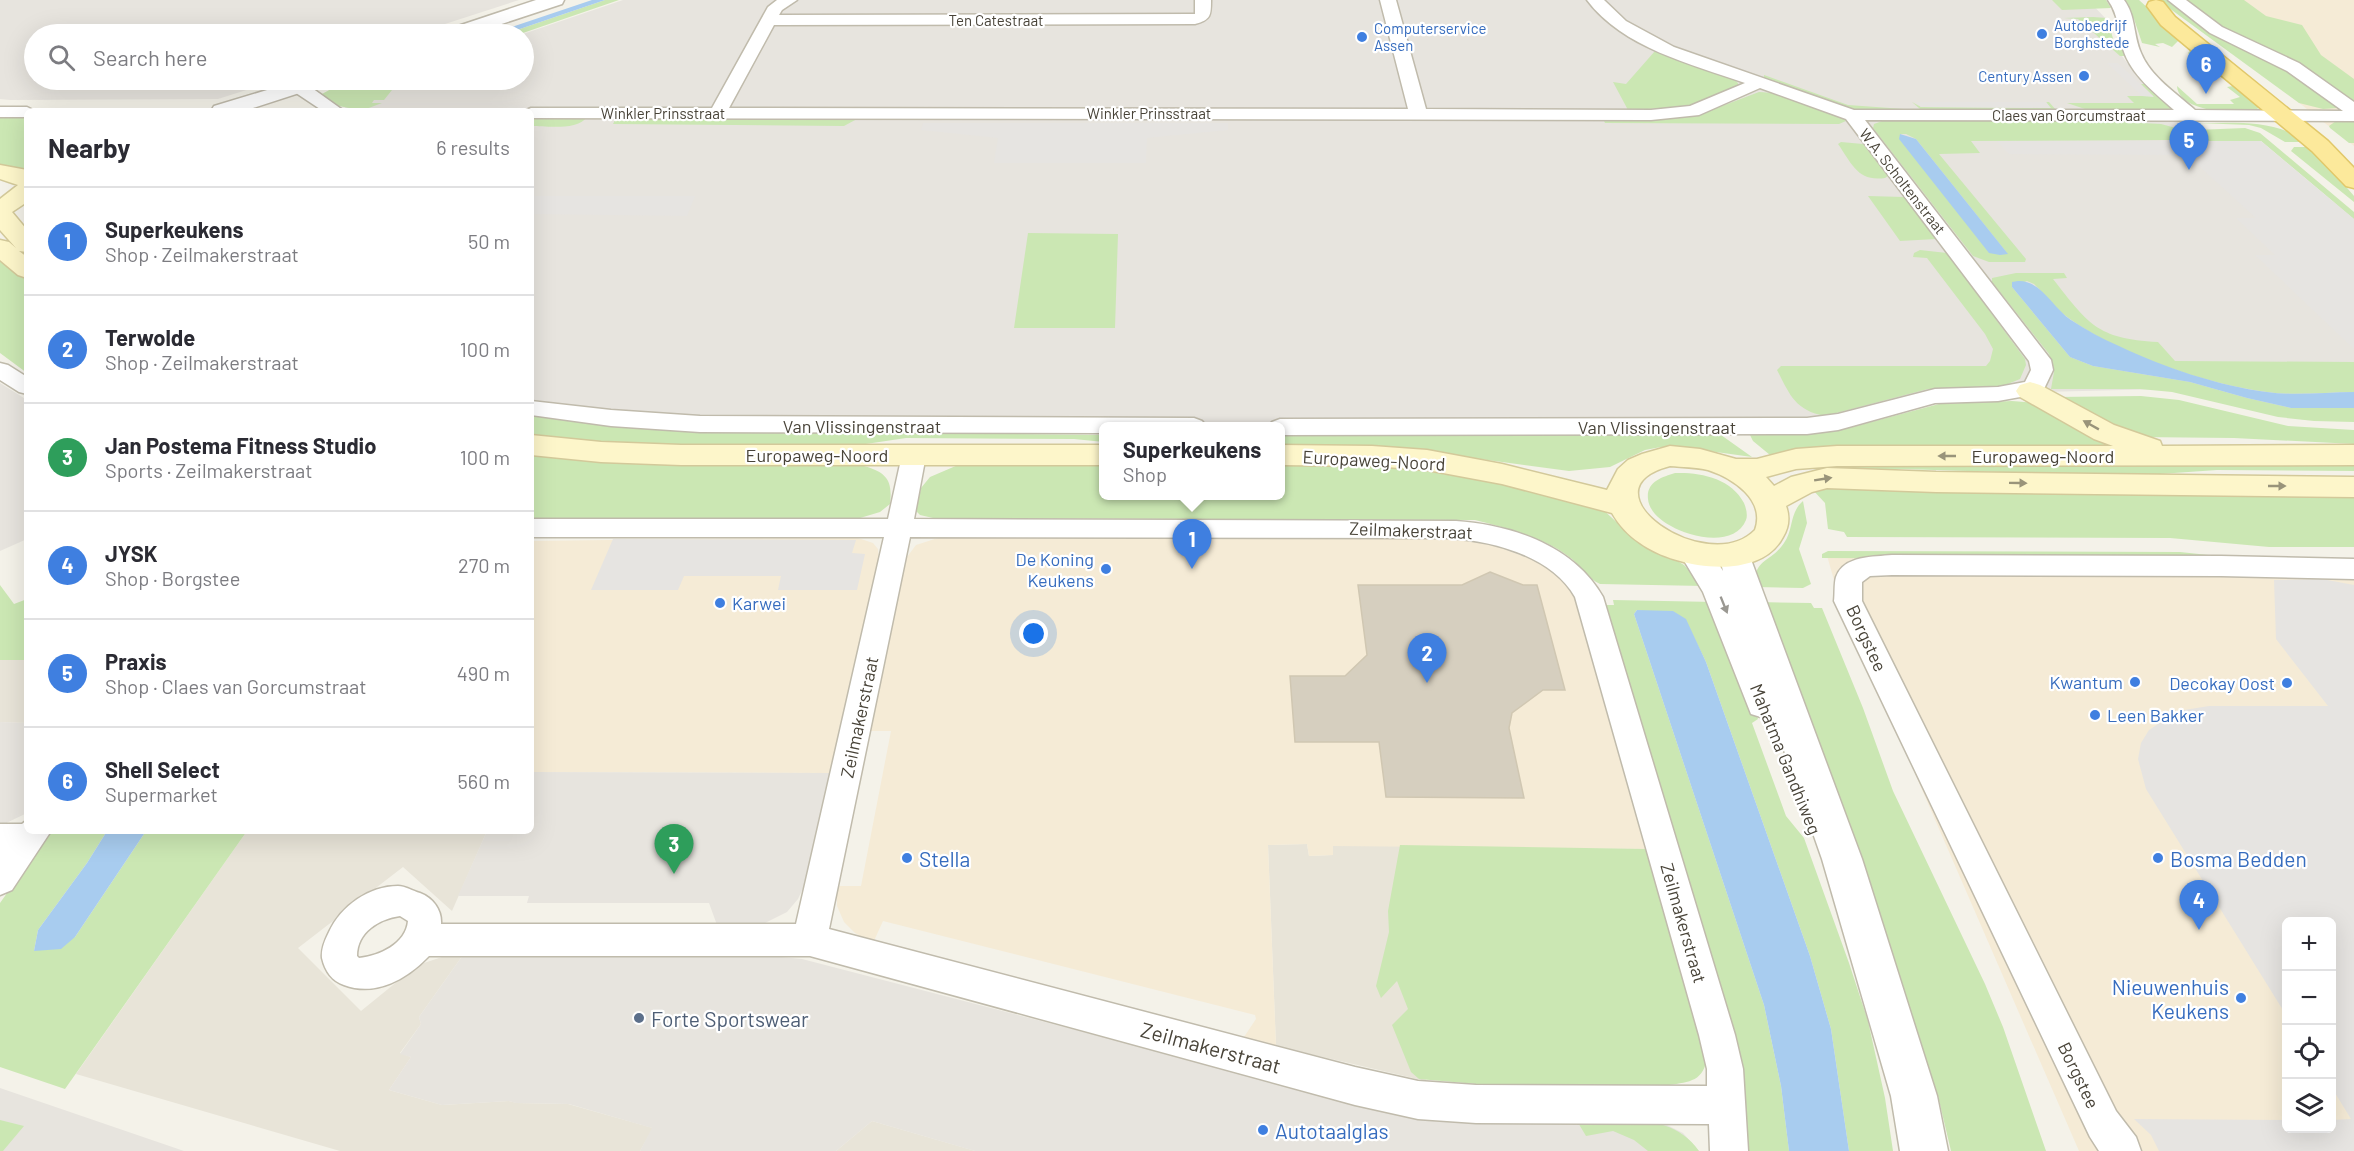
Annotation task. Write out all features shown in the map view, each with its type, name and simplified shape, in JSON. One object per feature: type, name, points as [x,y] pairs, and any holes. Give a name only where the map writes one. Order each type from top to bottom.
[{"type":"main road","points":[[2152,3],[2261,80],[2354,181]]},
{"type":"main road","points":[[2295,116],[2354,155]]},
{"type":"main road","points":[[20,178],[15,201],[0,209],[1,216],[24,242]]},
{"type":"main road","points":[[0,247],[24,267]]},
{"type":"main road","points":[[2030,391],[2104,432],[2134,444],[2186,456]]},
{"type":"main road","name":"Europaweg-Noord","points":[[534,445],[601,452],[681,455],[1099,455]]},
{"type":"main road","name":"Europaweg-Noord","points":[[1734,470],[1757,469],[1809,457],[2354,455]]},
{"type":"main road","name":"Europaweg-Noord","points":[[1285,456],[1364,456],[1425,460],[1625,491]]},
{"type":"main road","points":[[1670,456],[1713,461],[1734,470],[1755,484],[1769,501],[1774,519],[1770,535],[1756,547],[1735,555],[1696,554],[1650,535],[1634,521],[1625,491],[1636,467],[1652,459],[1670,456]]},
{"type":"main road","name":"Europaweg-Noord","points":[[1769,501],[1802,484],[1827,478],[1936,482],[2354,487]]},
{"type":"street","points":[[483,24],[555,0]]},
{"type":"street","points":[[718,113],[771,20],[776,7],[789,0]]},
{"type":"street","name":"Ten Catestraat","points":[[771,20],[1195,20],[1203,16],[1203,0]]},
{"type":"street","points":[[1388,0],[1418,114]]},
{"type":"street","name":"W.A. Scholtenstraat","points":[[1594,0],[1620,24],[1668,50],[1852,115],[2040,360],[2042,370],[2034,388],[2030,391]]},
{"type":"street","points":[[2116,0],[2125,15],[2132,53],[2148,75],[2191,116]]},
{"type":"street","points":[[2176,0],[2216,30],[2293,67],[2354,110]]},
{"type":"street","name":"Winkler Prinsstraat","points":[[534,113],[1670,114],[1705,107],[1761,82]]},
{"type":"street","points":[[232,108],[290,90]]},
{"type":"street","points":[[304,90],[330,108]]},
{"type":"street","points":[[239,108],[257,101]]},
{"type":"street","points":[[0,112],[24,112]]},
{"type":"street","name":"Claes van Gorcumstraat","points":[[1852,115],[2354,116]]},
{"type":"street","points":[[0,370],[24,385]]},
{"type":"street","name":"Van Vlissingenstraat","points":[[1285,427],[1807,426],[1838,422],[1935,396],[2030,391]]},
{"type":"street","name":"Van Vlissingenstraat","points":[[534,408],[611,418],[700,424],[1099,426]]},
{"type":"street","name":"Zeilmakerstraat","points":[[810,940],[914,455]]},
{"type":"street","name":"Zeilmakerstraat","points":[[534,528],[1452,529],[1488,534],[1562,564],[1576,576],[1589,597],[1718,1035],[1725,1070],[1729,1151]]},
{"type":"street","name":"Mahatma Gandhiweg","points":[[1696,554],[1719,591],[1826,860],[1874,965]]},
{"type":"street","name":"Mahatma Gandhiweg","points":[[1735,555],[1746,592],[1842,859],[1914,1096],[1924,1151]]},
{"type":"street","name":"Borgstee","points":[[2122,1151],[2103,1124],[1848,601],[1849,578],[1863,567],[1892,565],[2221,566],[2354,569]]},
{"type":"street","points":[[0,880],[22,836]]},
{"type":"street","name":"Zeilmakerstraat","points":[[421,940],[810,940],[1355,1086],[1418,1100],[1476,1104],[1728,1105]]},
{"type":"shaded area","points":[[0,0],[519,0],[445,24],[24,24],[24,90],[246,90],[218,99],[0,99]]},
{"type":"shaded area","points":[[623,0],[2088,0],[2108,21],[2115,47],[2142,82],[2199,131],[2354,213],[2354,421],[2305,420],[2163,389],[1958,394],[1838,422],[1285,426],[1285,422],[1099,422],[1099,426],[768,425],[534,408],[534,108],[345,108],[362,90],[534,90],[534,30]]},
{"type":"shaded area","points":[[2166,0],[2354,0],[2354,146],[2250,64]]},
{"type":"shaded area","points":[[2107,63],[2118,63],[2154,97],[2142,96]]},
{"type":"shaded area","points":[[1916,102],[2046,102],[2051,108],[1921,107]]},
{"type":"shaded area","points":[[923,123],[1228,123],[1228,130],[1147,138],[1146,163],[994,163],[998,138],[921,130]]},
{"type":"shaded area","points":[[1997,141],[2261,141],[2354,219],[2354,349],[2255,255],[2275,255],[2236,218],[2256,218],[2187,155],[2009,154]]},
{"type":"shaded area","points":[[534,196],[695,196],[687,216],[534,214]]},
{"type":"shaded area","points":[[0,383],[24,398],[24,540],[0,551]]},
{"type":"shaded area","points":[[855,537],[873,543],[878,549],[879,559],[830,773],[534,772],[534,541]]},
{"type":"shaded area","points":[[941,537],[1460,538],[1479,540],[1542,563],[1560,574],[1575,597],[1647,849],[1333,846],[1333,855],[1309,856],[1307,844],[1268,845],[1276,1046],[1244,1037],[1256,1019],[1255,1015],[883,921],[873,943],[855,933],[844,922],[837,906],[837,886],[861,886],[891,731],[869,731],[904,561],[916,545]]},
{"type":"shaded area","name":"Karwei","points":[[613,539],[856,540],[852,553],[865,554],[857,590],[778,590],[781,576],[684,576],[678,590],[591,590]]},
{"type":"shaded area","points":[[1826,552],[2191,554],[2293,561],[2354,562],[2354,1151],[2079,1151],[1840,601]]},
{"type":"shaded area","points":[[2322,579],[2354,585],[2354,1151],[2159,1151],[2151,1135],[2134,1119],[2282,1120],[2282,1133],[2336,1133],[2336,1120],[2351,1119],[2336,1095],[2336,917],[2282,917],[2282,1009],[2146,789],[2138,759],[2141,743],[2149,730],[2178,711],[2209,706],[2328,706],[2276,639],[2274,580]]},
{"type":"shaded area","points":[[0,660],[24,660],[24,723],[0,722]]},
{"type":"shaded area","points":[[0,722],[24,723],[24,814],[0,826]]},
{"type":"shaded area","points":[[534,772],[830,773],[804,886],[798,899],[787,912],[765,923],[717,925],[709,903],[527,903],[529,896],[458,896],[486,834],[534,834]]},
{"type":"shaded area","points":[[245,834],[486,834],[452,911],[403,867],[298,948],[361,1011],[424,963],[442,957],[463,955],[419,1017],[421,1024],[400,1053],[411,1057],[389,1090],[442,1105],[509,1101],[568,1104],[653,1128],[640,1151],[340,1151],[76,1074]]},
{"type":"shaded area","points":[[1307,844],[1309,856],[1333,855],[1332,846],[1400,845],[1426,1081],[1276,1046],[1268,845]]},
{"type":"shaded area","points":[[463,955],[771,956],[802,959],[1392,1112],[1657,1122],[1683,1133],[1699,1151],[975,1151],[872,1121],[836,1151],[640,1151],[652,1128],[569,1104],[509,1101],[442,1105],[389,1090],[411,1057],[400,1054],[421,1024],[419,1017]]},
{"type":"shaded area","points":[[0,1088],[184,1151],[0,1151]]},
{"type":"shaded area","points":[[872,1121],[972,1150],[975,1151],[836,1151]]},
{"type":"green space","points":[[605,0],[619,0],[534,29],[534,24]]},
{"type":"green space","points":[[2052,0],[2106,0],[2111,8],[2062,10]]},
{"type":"green space","points":[[2123,0],[2139,0],[2181,38],[2172,47],[2163,43],[2155,44],[2160,47],[2142,43],[2134,19]]},
{"type":"green space","points":[[2158,0],[2167,0],[2212,32],[2284,67],[2339,106],[2338,108],[2323,109],[2299,103]]},
{"type":"green space","points":[[2182,0],[2244,0],[2266,16],[2302,25],[2321,55],[2354,79],[2354,103],[2225,31]]},
{"type":"green space","points":[[2064,18],[2107,18],[2114,42],[2123,47],[2125,56],[2120,56],[2078,19]]},
{"type":"green space","points":[[2194,46],[2261,107],[2241,112],[2213,110],[2188,102],[2180,95],[2177,86],[2197,104],[2234,104],[2230,100],[2240,97],[2227,87],[2233,86],[2210,69],[2202,66],[2206,64],[2199,58],[2192,58],[2188,53]]},
{"type":"green space","points":[[1658,50],[1734,79],[1738,86],[1686,107],[1628,110],[1613,82],[1626,84]]},
{"type":"green space","points":[[1764,75],[1848,105],[1904,109],[1899,111],[1853,109],[1764,80]]},
{"type":"green space","points":[[2141,84],[2148,84],[2172,108],[2171,110],[2091,111],[2067,103],[2134,103],[2127,96],[2153,96]]},
{"type":"green space","points":[[329,90],[392,90],[384,100],[374,100],[372,103],[382,103],[369,108],[339,106],[322,94]]},
{"type":"green space","points":[[1759,92],[1805,101],[1846,121],[1839,124],[1605,123],[1603,119],[1693,117]]},
{"type":"green space","points":[[1912,102],[1921,107],[2050,108],[2046,102],[2049,102],[2056,110],[1926,110],[1920,109]]},
{"type":"green space","points":[[0,116],[24,116],[24,168],[0,169]]},
{"type":"green space","points":[[534,117],[587,117],[576,124],[553,127],[534,126]]},
{"type":"green space","points":[[855,117],[857,119],[844,126],[613,124],[616,118]]},
{"type":"green space","points":[[2064,119],[2161,124],[2176,128],[2194,143],[2177,146],[2170,140],[1971,141],[1980,153],[1939,154],[2026,259],[2025,262],[1989,262],[1973,256],[1873,128],[1874,124],[1885,120]],"holes":[[[1900,134],[1916,139],[2007,253]]]},
{"type":"green space","points":[[2336,121],[2354,122],[2354,143],[2349,143],[2330,128],[2329,126]]},
{"type":"green space","points":[[2198,123],[2241,123],[2268,126],[2282,129],[2307,142],[2285,142],[2261,128],[2249,125]]},
{"type":"green space","points":[[2245,128],[2260,133],[2354,212],[2354,219],[2261,141],[2213,145],[2196,130]]},
{"type":"green space","points":[[1841,142],[1863,144],[1888,176],[1876,179],[1862,174],[1852,165],[1838,144]]},
{"type":"green space","points":[[2294,147],[2312,147],[2354,196],[2354,202],[2291,151]]},
{"type":"green space","points":[[1868,196],[1904,197],[1936,239],[1900,241]]},
{"type":"green space","points":[[1028,233],[1118,234],[1115,328],[1014,328]]},
{"type":"green space","points":[[1920,250],[1947,253],[2025,359],[2026,365],[2020,379],[2003,386],[1928,389],[1825,416],[1800,405],[1790,394],[1777,370],[1781,366],[1986,366],[1990,361],[1993,349],[1985,334],[1927,258],[1913,257],[1914,253]]},
{"type":"green space","points":[[0,254],[24,276],[24,371],[0,353]]},
{"type":"green space","points":[[2016,273],[2064,273],[2067,278],[2053,279],[2075,307],[2095,326],[2120,337],[2158,342],[2175,361],[2354,362],[2354,392],[2278,393],[2243,388],[2191,375],[2138,356],[2090,332],[2065,315],[2034,284],[2027,281],[2012,287],[2070,357],[2093,366],[2190,382],[2291,408],[2354,408],[2354,422],[2278,417],[2172,392],[2140,389],[2051,389],[2054,372],[2049,354],[1992,282],[1992,278]]},
{"type":"green space","points":[[2141,396],[2179,400],[2288,426],[2354,430],[2354,444],[2234,438],[2137,437],[2056,397]]},
{"type":"green space","points":[[2012,401],[2036,403],[2114,446],[1799,449],[1770,455],[1753,441],[1750,435],[1788,435],[1841,430],[1939,404]]},
{"type":"green space","points":[[534,415],[663,430],[1099,435],[1099,442],[1074,439],[906,438],[839,448],[663,446],[534,437]]},
{"type":"green space","points":[[1285,435],[1721,435],[1752,457],[1680,447],[1661,447],[1645,450],[1610,467],[1569,471],[1392,447],[1301,446],[1285,448]]},
{"type":"green space","points":[[534,456],[615,462],[861,465],[886,478],[891,495],[890,504],[880,512],[860,518],[534,518]]},
{"type":"green space","points":[[1099,463],[1099,500],[1285,500],[1285,464],[1380,466],[1425,471],[1549,492],[1599,506],[1623,528],[1684,565],[1704,586],[1600,584],[1572,559],[1547,544],[1511,530],[1475,520],[933,518],[920,515],[916,511],[921,488],[930,477],[958,465]]},
{"type":"green space","points":[[2354,463],[2354,471],[2217,470],[2131,476],[1901,469],[1825,470],[1822,465]]},
{"type":"green space","points":[[1675,473],[1714,478],[1738,494],[1744,503],[1747,516],[1740,529],[1732,534],[1711,538],[1689,534],[1667,524],[1660,518],[1649,503],[1648,493],[1656,481]]},
{"type":"green space","points":[[1820,486],[2354,496],[2354,547],[2269,547],[2170,538],[1847,537],[1844,532],[1828,529],[1825,503],[1812,489]]},
{"type":"green space","points":[[1803,501],[1807,523],[1799,549],[1811,584],[1803,588],[1755,587],[1757,571],[1784,543],[1793,516]]},
{"type":"green space","points":[[1828,551],[2180,552],[2256,560],[1822,558],[1822,554]]},
{"type":"green space","points":[[0,585],[14,604],[24,600],[24,660],[0,660]]},
{"type":"green space","points":[[1613,600],[1715,602],[1758,719],[1752,723],[1786,816],[1804,838],[1868,1021],[1885,1098],[1893,1151],[1849,1151],[1831,1029],[1810,956],[1706,662],[1685,619],[1637,610],[1634,614],[1764,1005],[1781,1086],[1789,1151],[1743,1151],[1604,605],[1614,605]]},
{"type":"green space","points":[[1757,602],[1811,603],[1814,608],[1822,608],[1863,708],[1893,791],[1985,984],[2003,1027],[2046,1151],[1951,1151],[1938,1096],[1913,1023]]},
{"type":"green space","points":[[49,834],[105,834],[38,930],[34,951],[75,937],[144,834],[245,834],[65,1089],[0,1067],[0,903]]},
{"type":"green space","points":[[1400,845],[1647,849],[1707,1057],[1703,1071],[1695,1079],[1669,1085],[1488,1085],[1419,1079],[1411,1072],[1392,1025],[1408,1009],[1397,981],[1381,998],[1376,986],[1389,932],[1388,911]]},
{"type":"green space","points":[[0,1120],[24,1126],[3,1151],[0,1151]]},
{"type":"green space","points":[[1628,1120],[1660,1124],[1688,1138],[1699,1151],[1648,1151],[1634,1140],[1613,1131],[1586,1136],[1577,1121]]},
{"type":"water","points":[[592,0],[605,0],[534,24],[521,24]]},
{"type":"water","points":[[1900,134],[1916,139],[2008,254],[1989,253],[1899,139]]},
{"type":"water","points":[[2012,282],[2026,282],[2040,290],[2071,320],[2107,340],[2154,361],[2192,375],[2267,392],[2299,394],[2354,392],[2354,408],[2291,408],[2190,382],[2093,366],[2070,357],[2012,287]]},
{"type":"water","points":[[1637,610],[1673,611],[1686,619],[1706,662],[1810,956],[1831,1029],[1849,1151],[1789,1151],[1781,1086],[1764,1005],[1634,614]]},
{"type":"water","points":[[105,834],[144,834],[75,937],[61,949],[34,951],[38,930]]},
{"type":"building","points":[[1490,572],[1523,585],[1537,585],[1565,690],[1543,690],[1512,713],[1509,728],[1524,798],[1386,797],[1379,742],[1295,742],[1290,676],[1345,676],[1367,655],[1358,585],[1462,585]]},
{"type":"place","name":"Autobedrijf Borghstede","points":[[2042,34]]},
{"type":"place","name":"Computerservice Assen","points":[[1362,37]]},
{"type":"place","name":"Century Assen","points":[[2084,76]]},
{"type":"place","name":"Shell Select","points":[[2206,94]]},
{"type":"place","name":"Praxis","points":[[2189,170]]},
{"type":"place","name":"De Koning Keukens","points":[[1106,569]]},
{"type":"place","name":"Superkeukens","points":[[1192,569]]},
{"type":"place","name":"Karwei","points":[[720,603]]},
{"type":"place","name":"Kwantum","points":[[2135,682]]},
{"type":"place","name":"Terwolde","points":[[1427,683]]},
{"type":"place","name":"Decokay Oost","points":[[2287,683]]},
{"type":"place","name":"Leen Bakker","points":[[2095,715]]},
{"type":"place","name":"Stella","points":[[907,858]]},
{"type":"place","name":"Bosma Bedden","points":[[2158,858]]},
{"type":"place","name":"Jan Postema Fitness Studio","points":[[674,874]]},
{"type":"place","name":"JYSK","points":[[2199,930]]},
{"type":"place","name":"Nieuwenhuis Keukens","points":[[2241,998]]},
{"type":"place","name":"Forte Sportswear","points":[[639,1018]]},
{"type":"place","name":"Autotaalglas","points":[[1263,1130]]}]
